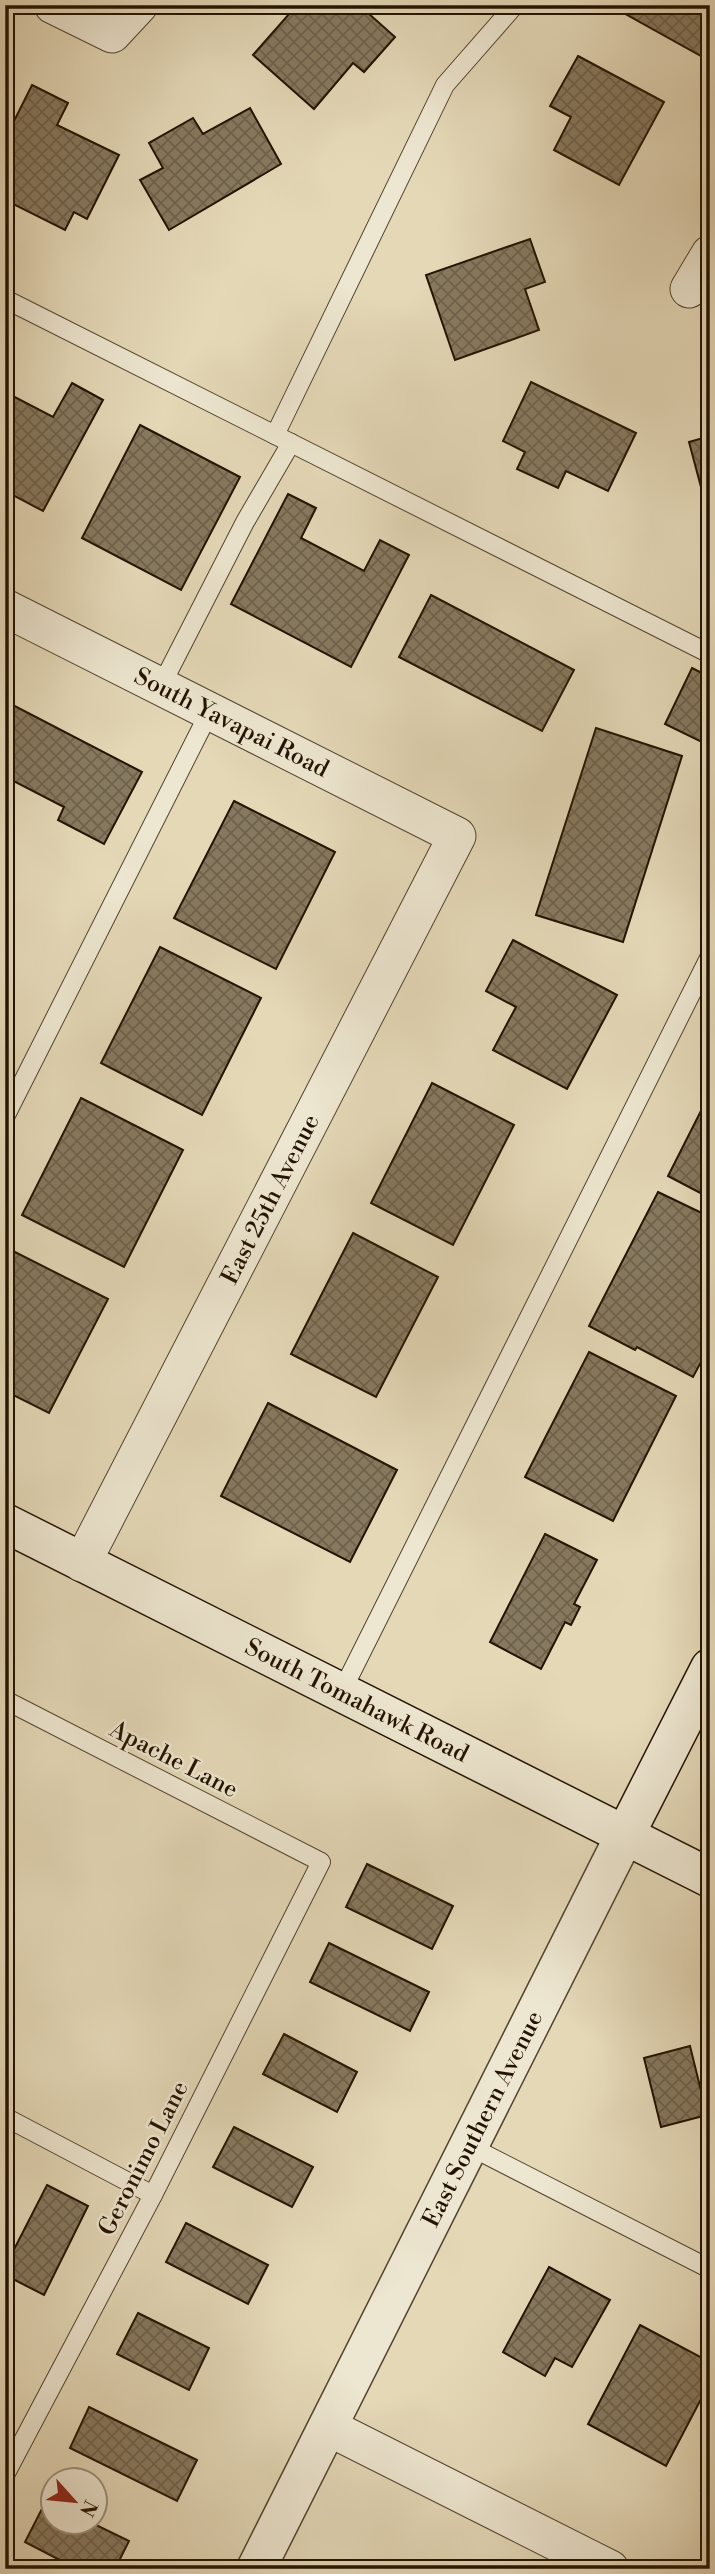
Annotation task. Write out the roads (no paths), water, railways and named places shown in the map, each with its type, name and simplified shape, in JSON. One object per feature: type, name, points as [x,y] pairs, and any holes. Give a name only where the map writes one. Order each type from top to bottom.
[{"type":"main road","name":"South Tomahawk Road","points":[[5,1523],[710,1878]]},
{"type":"main road","name":"East Southern Avenue","points":[[256,2569],[710,1668]]},
{"type":"street","points":[[53,5],[112,34],[139,5]]},
{"type":"street","points":[[689,289],[710,254]]},
{"type":"street","name":"South Yavapai Road","points":[[5,608],[457,836]]},
{"type":"street","name":"East 25th Avenue","points":[[82,1563],[457,836]]},
{"type":"street","points":[[328,2427],[610,2569]]},
{"type":"lane","points":[[161,686],[245,522],[445,85],[515,5]]},
{"type":"lane","points":[[5,299],[710,654]]},
{"type":"lane","points":[[5,1117],[210,711]]},
{"type":"lane","points":[[341,1693],[710,956]]},
{"type":"lane","name":"Apache Lane","points":[[5,1700],[321,1862]]},
{"type":"lane","name":"Geronimo Lane","points":[[5,2474],[153,2195],[321,1862]]},
{"type":"lane","points":[[5,2117],[153,2195]]},
{"type":"lane","points":[[469,2146],[710,2269]]}]
